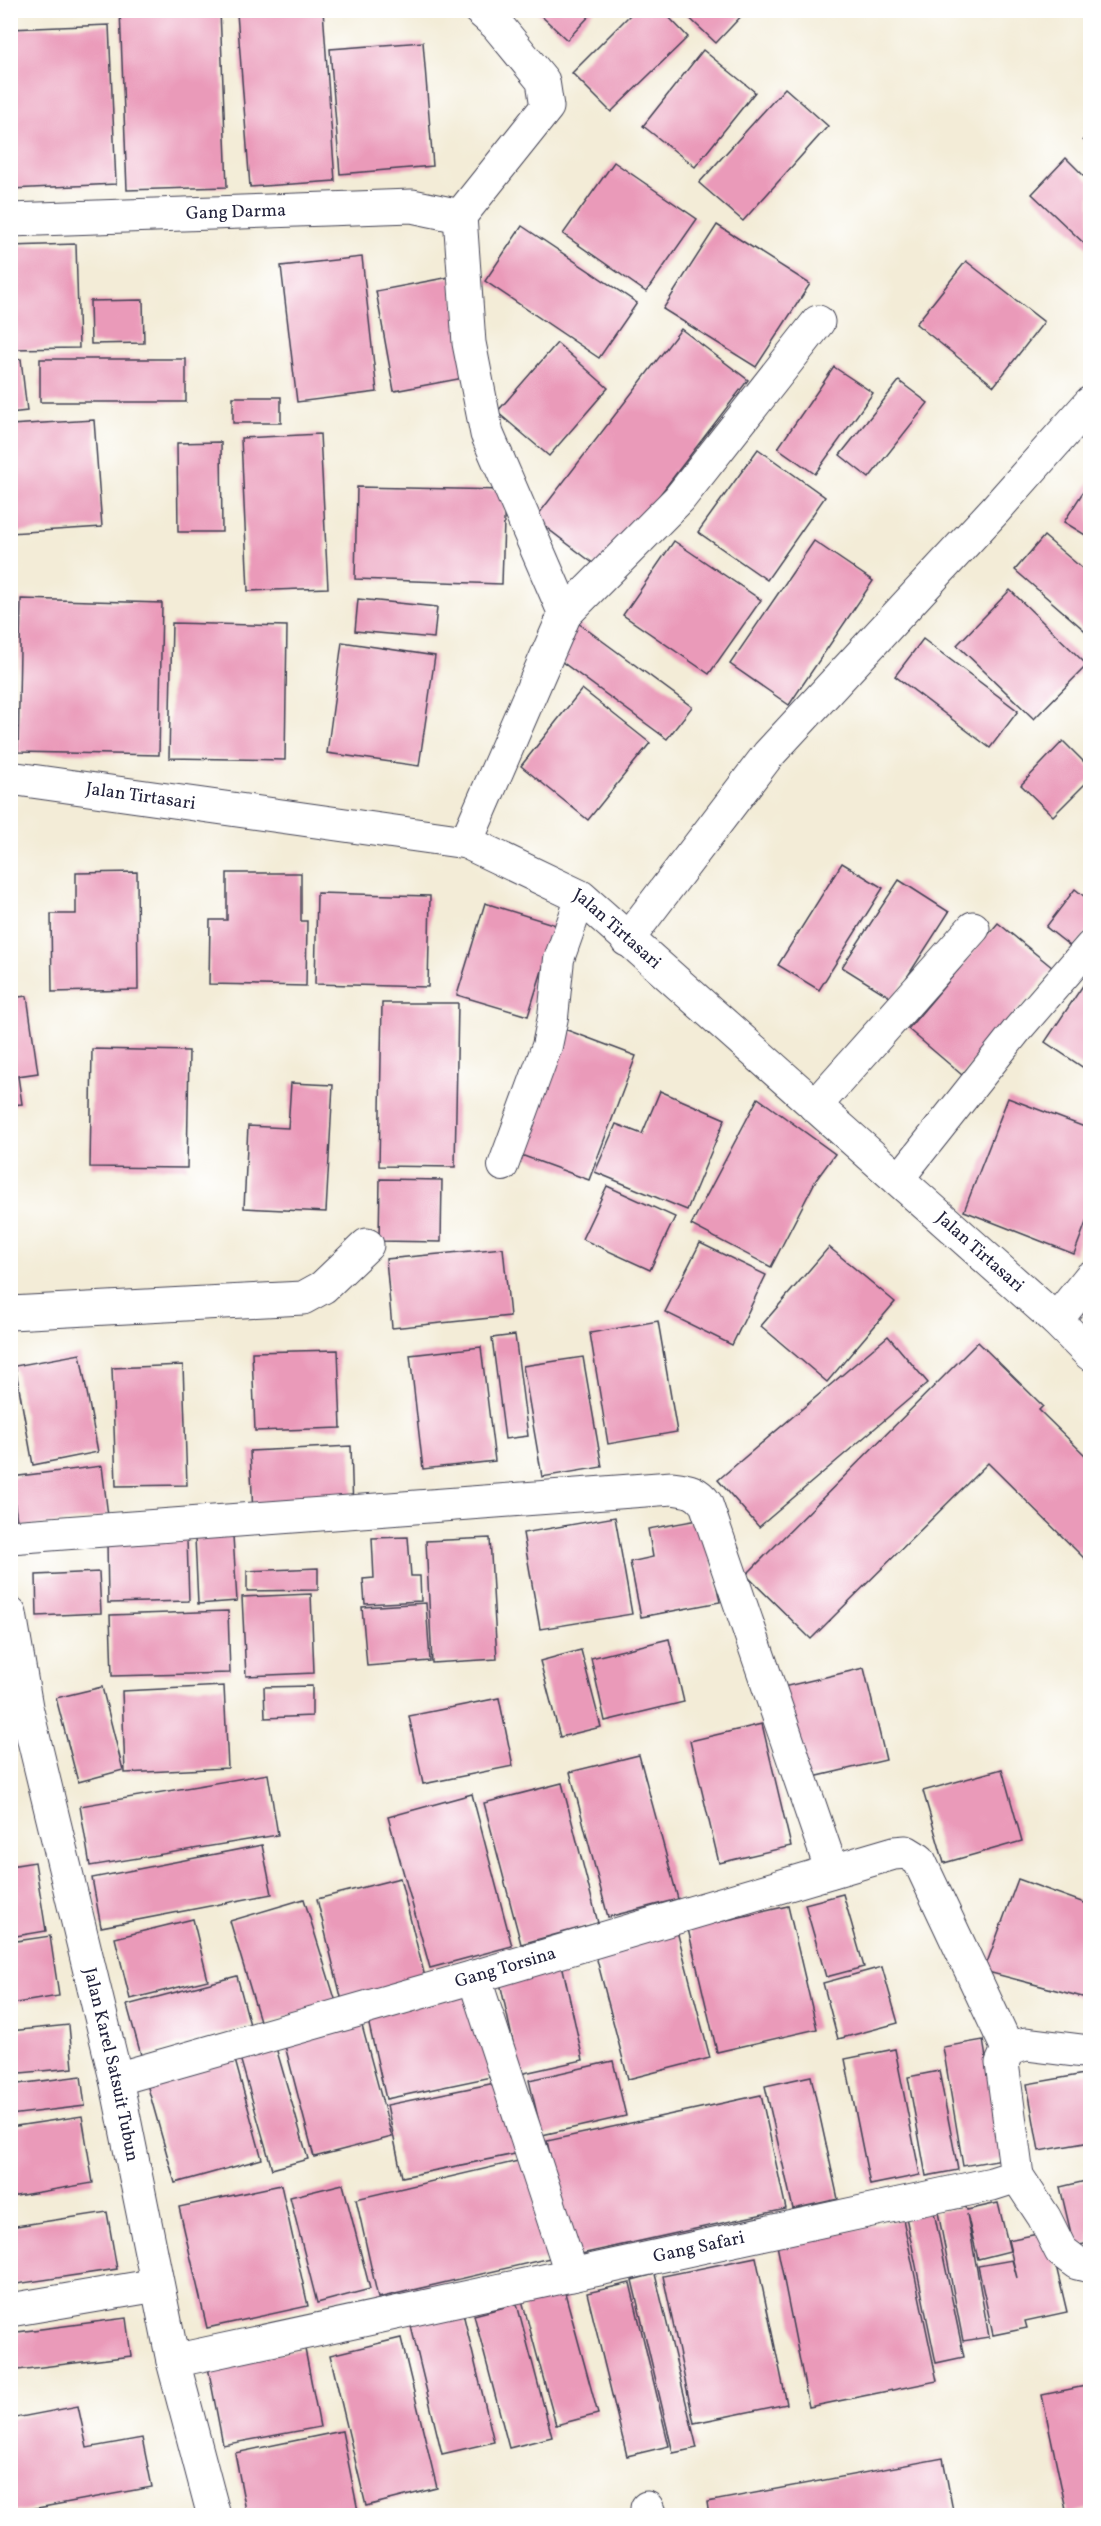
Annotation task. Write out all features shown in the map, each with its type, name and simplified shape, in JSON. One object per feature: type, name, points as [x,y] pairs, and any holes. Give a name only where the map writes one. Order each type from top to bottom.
[{"type":"street","points":[[480,10],[497,25],[543,81],[547,107],[460,216],[469,343],[487,434],[565,614]]},
{"type":"street","name":"Gang Darma","points":[[10,220],[412,206],[460,216]]},
{"type":"street","points":[[466,842],[565,614],[679,499],[818,322]]},
{"type":"street","points":[[627,940],[768,755],[1003,501],[1090,403]]},
{"type":"street","name":"Jalan Tirtasari","points":[[10,778],[466,842],[581,897],[1056,1320],[1090,1354]]},
{"type":"street","points":[[815,1106],[973,928]]},
{"type":"street","points":[[10,1312],[303,1298],[323,1287],[367,1245]]},
{"type":"street","points":[[1056,1320],[1090,1278]]},
{"type":"street","points":[[10,1537],[672,1488],[692,1490],[700,1495],[706,1504],[832,1871]]},
{"type":"street","name":"Jalan Karel Satsuit Tubun","points":[[10,1614],[18,1706],[116,2079],[173,2361],[214,2516]]},
{"type":"street","name":"Gang Torsina","points":[[116,2079],[474,1977],[894,1853],[906,1852],[919,1860],[1008,2049]]},
{"type":"street","points":[[474,1977],[572,2275]]},
{"type":"street","points":[[1090,2052],[1026,2044],[1008,2049],[1002,2063],[1017,2176],[1044,2217],[1061,2251],[1077,2263],[1090,2266]]},
{"type":"street","name":"Gang Safari","points":[[173,2361],[992,2184],[1017,2176]]},
{"type":"street","points":[[10,2310],[157,2285]]},
{"type":"lane","points":[[503,1166],[548,1046],[559,959],[581,897]]},
{"type":"lane","points":[[898,1180],[1018,1029],[1090,946]]},
{"type":"building","points":[[120,10],[220,10],[227,187],[127,190]]},
{"type":"building","points":[[323,10],[335,181],[250,187],[237,13]]},
{"type":"building","points":[[535,10],[595,10],[567,40]]},
{"type":"building","points":[[635,10],[662,10],[688,37],[611,112],[572,73]]},
{"type":"building","points":[[681,10],[747,10],[716,43]]},
{"type":"building","points":[[109,25],[116,184],[11,189],[10,29]]},
{"type":"building","points":[[423,42],[433,166],[340,174],[330,49]]},
{"type":"building","points":[[703,50],[755,92],[695,167],[643,126]]},
{"type":"building","points":[[785,88],[828,126],[743,221],[699,183]]},
{"type":"building","points":[[1090,132],[1090,146],[1083,140]]},
{"type":"building","points":[[1066,158],[1090,182],[1090,249],[1032,194]]},
{"type":"building","points":[[614,162],[697,219],[646,292],[563,234]]},
{"type":"building","points":[[717,225],[810,284],[756,367],[663,309]]},
{"type":"building","points":[[522,226],[637,303],[599,358],[485,281]]},
{"type":"building","points":[[76,244],[79,348],[10,349],[10,246]]},
{"type":"building","points":[[362,257],[377,392],[297,402],[281,266]]},
{"type":"building","points":[[966,261],[1044,322],[994,386],[916,324]]},
{"type":"building","points":[[450,277],[469,377],[394,391],[376,291]]},
{"type":"building","points":[[143,300],[144,343],[91,344],[90,301]]},
{"type":"building","points":[[681,329],[748,380],[602,570],[535,519]]},
{"type":"building","points":[[557,343],[608,388],[549,456],[497,412]]},
{"type":"building","points":[[21,359],[27,411],[10,413],[10,360]]},
{"type":"building","points":[[40,359],[186,359],[186,402],[40,402]]},
{"type":"building","points":[[834,367],[873,393],[815,474],[778,448]]},
{"type":"building","points":[[899,381],[928,403],[869,478],[840,455]]},
{"type":"building","points":[[233,397],[281,397],[281,423],[233,423]]},
{"type":"building","points":[[94,420],[102,527],[10,533],[10,425]]},
{"type":"building","points":[[320,434],[328,588],[248,591],[241,438]]},
{"type":"building","points":[[221,442],[222,532],[178,532],[177,443]]},
{"type":"building","points":[[758,449],[825,497],[767,580],[698,532]]},
{"type":"building","points":[[1090,481],[1090,538],[1064,522]]},
{"type":"building","points":[[357,487],[505,490],[502,584],[355,579]]},
{"type":"building","points":[[1044,536],[1090,575],[1090,635],[1015,570]]},
{"type":"building","points":[[674,541],[761,600],[709,674],[623,615]]},
{"type":"building","points":[[814,541],[873,581],[789,705],[730,664]]},
{"type":"building","points":[[1010,590],[1087,665],[1034,719],[957,645]]},
{"type":"building","points":[[21,599],[162,603],[159,755],[18,752]]},
{"type":"building","points":[[358,599],[437,607],[434,638],[355,631]]},
{"type":"building","points":[[172,623],[287,626],[285,760],[169,758]]},
{"type":"building","points":[[578,623],[692,707],[667,739],[554,656]]},
{"type":"building","points":[[923,639],[1018,711],[990,748],[895,676]]},
{"type":"building","points":[[342,642],[435,656],[419,766],[327,753]]},
{"type":"building","points":[[582,689],[650,743],[588,820],[521,766]]},
{"type":"building","points":[[1063,741],[1090,768],[1090,779],[1053,816],[1021,785]]},
{"type":"building","points":[[842,863],[883,888],[819,990],[778,965]]},
{"type":"building","points":[[137,872],[138,990],[52,992],[51,914],[76,914],[76,873]]},
{"type":"building","points":[[227,873],[301,873],[301,921],[307,921],[306,986],[209,984],[210,920],[227,920]]},
{"type":"building","points":[[899,880],[949,912],[893,999],[842,967]]},
{"type":"building","points":[[1075,889],[1090,901],[1090,928],[1074,949],[1046,927]]},
{"type":"building","points":[[317,893],[430,896],[428,987],[315,984]]},
{"type":"building","points":[[485,903],[556,925],[528,1016],[457,995]]},
{"type":"building","points":[[998,923],[1053,968],[962,1075],[908,1029]]},
{"type":"building","points":[[1090,975],[1090,1072],[1045,1042]]},
{"type":"building","points":[[27,996],[38,1073],[18,1076],[22,1104],[10,1105],[10,998]]},
{"type":"building","points":[[382,1003],[458,1003],[455,1167],[379,1166]]},
{"type":"building","points":[[559,1027],[636,1056],[589,1180],[513,1152]]},
{"type":"building","points":[[92,1049],[189,1051],[187,1168],[90,1167]]},
{"type":"building","points":[[291,1083],[333,1085],[326,1212],[244,1208],[248,1126],[288,1128]]},
{"type":"building","points":[[660,1091],[725,1119],[687,1210],[595,1172],[616,1124],[642,1134]]},
{"type":"building","points":[[758,1098],[835,1154],[816,1180],[771,1267],[691,1225]]},
{"type":"building","points":[[1008,1098],[1090,1129],[1090,1212],[1074,1254],[964,1211]]},
{"type":"building","points":[[380,1179],[442,1180],[441,1242],[379,1241]]},
{"type":"building","points":[[607,1186],[675,1217],[650,1270],[582,1239]]},
{"type":"building","points":[[700,1243],[766,1275],[732,1345],[665,1312]]},
{"type":"building","points":[[829,1247],[895,1302],[827,1382],[761,1326]]},
{"type":"building","points":[[503,1248],[510,1316],[392,1328],[386,1259]]},
{"type":"building","points":[[658,1321],[677,1432],[608,1444],[590,1333]]},
{"type":"building","points":[[515,1335],[528,1436],[505,1439],[492,1338]]},
{"type":"building","points":[[888,1336],[928,1383],[759,1527],[718,1480]]},
{"type":"building","points":[[978,1342],[1043,1406],[1039,1410],[1090,1460],[1090,1564],[988,1463],[811,1639],[746,1575]]},
{"type":"building","points":[[481,1347],[495,1461],[423,1469],[410,1355]]},
{"type":"building","points":[[338,1350],[341,1428],[255,1431],[252,1352]]},
{"type":"building","points":[[80,1354],[98,1452],[33,1465],[15,1366]]},
{"type":"building","points":[[583,1357],[602,1467],[542,1477],[523,1366]]},
{"type":"building","points":[[183,1365],[187,1485],[116,1486],[112,1368]]},
{"type":"building","points":[[351,1446],[353,1510],[253,1514],[250,1451]]},
{"type":"building","points":[[102,1466],[108,1516],[18,1528],[11,1477]]},
{"type":"building","points":[[615,1517],[632,1614],[540,1629],[523,1533]]},
{"type":"building","points":[[703,1519],[720,1602],[641,1617],[630,1562],[653,1557],[648,1529]]},
{"type":"building","points":[[233,1536],[237,1601],[198,1604],[195,1538]]},
{"type":"building","points":[[408,1537],[411,1576],[420,1576],[421,1601],[365,1604],[363,1579],[374,1578],[372,1538]]},
{"type":"building","points":[[490,1538],[497,1659],[432,1663],[426,1541]]},
{"type":"building","points":[[187,1539],[189,1601],[108,1603],[107,1541]]},
{"type":"building","points":[[318,1568],[318,1590],[247,1591],[247,1571]]},
{"type":"building","points":[[99,1572],[101,1613],[37,1616],[36,1575]]},
{"type":"building","points":[[311,1594],[314,1673],[246,1676],[242,1597]]},
{"type":"building","points":[[426,1603],[430,1661],[367,1666],[362,1607]]},
{"type":"building","points":[[228,1611],[230,1673],[112,1676],[110,1615]]},
{"type":"building","points":[[669,1639],[684,1702],[605,1721],[591,1658]]},
{"type":"building","points":[[581,1650],[601,1727],[560,1737],[540,1661]]},
{"type":"building","points":[[864,1668],[886,1760],[805,1779],[783,1687]]},
{"type":"building","points":[[224,1686],[228,1768],[125,1773],[122,1691]]},
{"type":"building","points":[[312,1686],[312,1716],[265,1718],[264,1687]]},
{"type":"building","points":[[102,1687],[123,1770],[78,1782],[56,1698]]},
{"type":"building","points":[[499,1698],[513,1766],[423,1784],[409,1716]]},
{"type":"building","points":[[762,1724],[791,1846],[719,1863],[690,1741]]},
{"type":"building","points":[[639,1755],[678,1899],[608,1917],[570,1772]]},
{"type":"building","points":[[1002,1769],[1022,1841],[944,1863],[923,1791]]},
{"type":"building","points":[[268,1774],[278,1835],[90,1866],[80,1806]]},
{"type":"building","points":[[562,1783],[598,1923],[521,1944],[484,1803]]},
{"type":"building","points":[[472,1794],[512,1946],[430,1968],[388,1817]]},
{"type":"building","points":[[262,1845],[272,1894],[101,1927],[92,1878]]},
{"type":"building","points":[[35,1862],[46,1931],[10,1937],[10,1866]]},
{"type":"building","points":[[400,1878],[426,1981],[342,2001],[317,1899]]},
{"type":"building","points":[[1018,1879],[1090,1905],[1090,1999],[984,1971]]},
{"type":"building","points":[[843,1894],[864,1967],[826,1977],[805,1904]]},
{"type":"building","points":[[304,1899],[336,2002],[261,2024],[230,1921]]},
{"type":"building","points":[[788,1906],[817,2029],[717,2052],[688,1929]]},
{"type":"building","points":[[193,1919],[208,1980],[130,1999],[115,1938]]},
{"type":"building","points":[[677,1931],[710,2058],[628,2079],[595,1952]]},
{"type":"building","points":[[50,1936],[59,1996],[10,2004],[10,1942]]},
{"type":"building","points":[[562,1964],[583,2060],[520,2074],[499,1978]]},
{"type":"building","points":[[882,1967],[898,2023],[838,2039],[823,1983]]},
{"type":"building","points":[[237,1976],[250,2025],[141,2055],[127,2005]]},
{"type":"building","points":[[472,1994],[491,2077],[386,2099],[367,2016]]},
{"type":"building","points":[[361,2022],[392,2137],[314,2157],[284,2042]]},
{"type":"building","points":[[69,2025],[73,2068],[10,2074],[10,2031]]},
{"type":"building","points":[[983,2040],[1003,2159],[963,2166],[943,2047]]},
{"type":"building","points":[[275,2044],[308,2159],[272,2169],[239,2054]]},
{"type":"building","points":[[895,2049],[920,2175],[870,2185],[845,2059]]},
{"type":"building","points":[[235,2060],[262,2159],[175,2183],[147,2084]]},
{"type":"building","points":[[613,2061],[626,2116],[542,2135],[529,2080]]},
{"type":"building","points":[[939,2071],[958,2170],[926,2176],[908,2077]]},
{"type":"building","points":[[1090,2073],[1090,2142],[1039,2151],[1027,2084]]},
{"type":"building","points":[[81,2076],[85,2106],[10,2115],[10,2085]]},
{"type":"building","points":[[811,2076],[838,2199],[793,2209],[765,2086]]},
{"type":"building","points":[[505,2081],[520,2153],[402,2177],[387,2105]]},
{"type":"building","points":[[761,2095],[786,2209],[572,2256],[547,2141]]},
{"type":"building","points":[[82,2116],[93,2183],[10,2197],[10,2127]]},
{"type":"building","points":[[527,2159],[550,2258],[378,2298],[356,2199]]},
{"type":"building","points":[[1090,2180],[1090,2243],[1074,2246],[1060,2187]]},
{"type":"building","points":[[343,2184],[370,2289],[317,2303],[290,2197]]},
{"type":"building","points":[[281,2185],[308,2306],[207,2328],[179,2207]]},
{"type":"building","points":[[998,2203],[1010,2251],[978,2259],[967,2214],[989,2337],[963,2341],[938,2212],[966,2207],[967,2210]]},
{"type":"building","points":[[107,2212],[117,2269],[10,2285],[10,2227]]},
{"type":"building","points":[[934,2212],[964,2357],[936,2363],[906,2217]]},
{"type":"building","points":[[903,2219],[937,2381],[809,2407],[777,2245]]},
{"type":"building","points":[[1048,2232],[1067,2312],[1025,2321],[1027,2328],[993,2335],[978,2266],[1012,2260],[1017,2278],[1008,2240]]},
{"type":"building","points":[[756,2257],[787,2404],[694,2423],[663,2276]]},
{"type":"building","points":[[655,2274],[697,2448],[673,2453],[632,2280]]},
{"type":"building","points":[[630,2283],[669,2446],[627,2456],[587,2293]]},
{"type":"building","points":[[564,2289],[598,2414],[556,2425],[522,2300]]},
{"type":"building","points":[[517,2304],[552,2437],[509,2448],[474,2315]]},
{"type":"building","points":[[462,2309],[494,2442],[442,2454],[410,2322]]},
{"type":"building","points":[[126,2318],[131,2356],[10,2371],[10,2333]]},
{"type":"building","points":[[401,2338],[437,2488],[366,2506],[330,2355]]},
{"type":"building","points":[[305,2349],[320,2427],[223,2445],[208,2367]]},
{"type":"building","points":[[1090,2385],[1090,2509],[1067,2514],[1042,2395]]},
{"type":"building","points":[[78,2406],[87,2448],[142,2438],[152,2487],[10,2513],[10,2419]]},
{"type":"building","points":[[342,2431],[359,2516],[247,2516],[235,2453]]},
{"type":"building","points":[[943,2458],[954,2516],[709,2516],[707,2502]]}]
